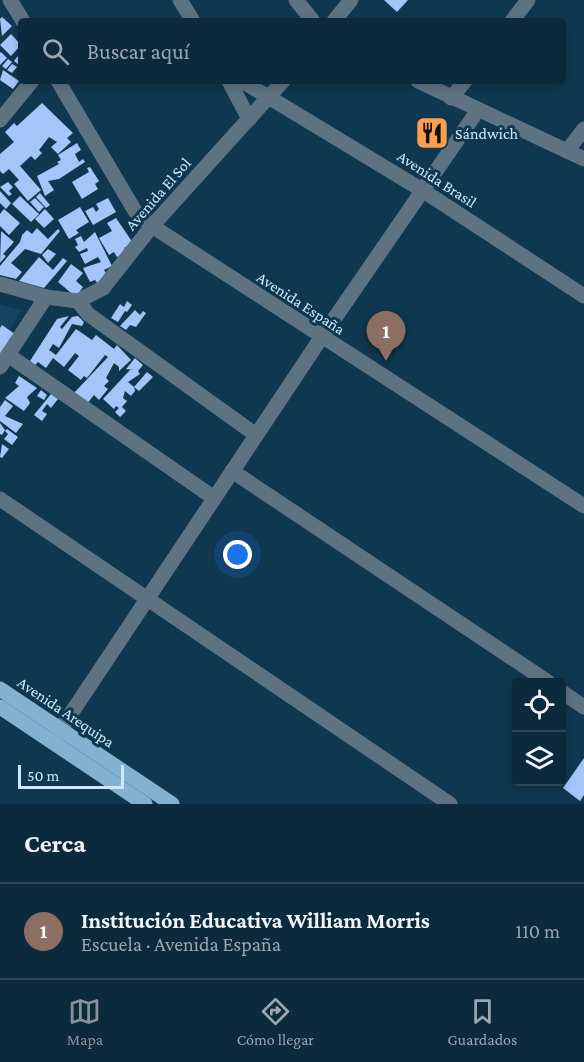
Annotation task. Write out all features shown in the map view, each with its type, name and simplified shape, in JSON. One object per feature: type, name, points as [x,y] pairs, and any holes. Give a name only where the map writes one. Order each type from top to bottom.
[{"type":"main road","name":"Avenida Arequipa","points":[[0,689],[56,735],[142,799],[171,804]]},
{"type":"main road","name":"Avenida Arequipa","points":[[0,707],[56,735]]},
{"type":"street","points":[[10,0],[21,18]]},
{"type":"street","points":[[180,0],[191,18]]},
{"type":"street","points":[[296,0],[311,18]]},
{"type":"street","points":[[336,18],[351,0]]},
{"type":"street","points":[[514,18],[528,0]]},
{"type":"street","points":[[0,120],[30,84]]},
{"type":"street","name":"Avenida España","points":[[60,84],[135,211],[152,226],[321,338],[584,506]]},
{"type":"street","points":[[231,84],[249,119]]},
{"type":"street","name":"Avenida Brasil","points":[[247,84],[422,190],[584,296]]},
{"type":"street","name":"Avenida El Sol","points":[[78,301],[103,288],[152,226],[279,84]]},
{"type":"street","points":[[424,84],[584,159]]},
{"type":"street","points":[[451,98],[463,84]]},
{"type":"street","points":[[56,735],[321,338],[478,110]]},
{"type":"street","points":[[567,151],[584,129]]},
{"type":"street","points":[[0,284],[46,297],[78,301],[88,314],[256,435]]},
{"type":"street","points":[[46,297],[4,361],[214,498]]},
{"type":"street","points":[[232,471],[542,678]]},
{"type":"street","points":[[0,499],[450,804]]},
{"type":"street","points":[[566,695],[584,707]]},
{"type":"shaded area","points":[[0,305],[22,310],[0,346]]},
{"type":"building","points":[[384,0],[408,0],[397,12]]},
{"type":"building","points":[[2,17],[12,26],[2,36],[0,19]]},
{"type":"building","points":[[11,34],[18,42],[18,48],[11,56],[0,45]]},
{"type":"building","points":[[0,53],[7,58],[0,65]]},
{"type":"building","points":[[8,59],[12,62],[6,69],[2,66]]},
{"type":"building","points":[[12,64],[17,67],[12,73],[7,70]]},
{"type":"building","points":[[3,70],[18,82],[13,89],[0,80]]},
{"type":"building","points":[[42,103],[73,133],[67,138],[71,142],[58,154],[51,147],[57,142],[49,137],[39,150],[42,153],[35,160],[31,156],[20,166],[41,190],[28,201],[14,184],[19,180],[9,169],[3,174],[0,171],[0,154],[14,142],[5,132],[14,123],[17,126]]},
{"type":"building","points":[[77,143],[81,150],[75,154],[79,162],[83,159],[85,162],[59,179],[48,181],[54,190],[45,196],[37,176],[59,164],[57,162],[61,160],[58,155]]},
{"type":"building","points":[[90,167],[99,181],[95,184],[98,189],[82,199],[72,182],[89,172],[87,168]]},
{"type":"building","points":[[8,182],[13,187],[9,191],[12,194],[9,196],[0,187]]},
{"type":"building","points":[[0,191],[11,203],[6,209],[0,203]]},
{"type":"building","points":[[40,193],[50,205],[46,208],[36,197]]},
{"type":"building","points":[[20,196],[39,214],[31,222],[12,204]]},
{"type":"building","points":[[35,198],[44,207],[39,212],[30,202]]},
{"type":"building","points":[[108,198],[116,212],[93,225],[85,211],[93,207],[96,212],[99,209],[96,204]]},
{"type":"building","points":[[80,207],[89,222],[76,230],[79,233],[69,239],[58,220]]},
{"type":"building","points":[[4,209],[20,223],[9,235],[0,226],[0,214]]},
{"type":"building","points":[[45,209],[54,219],[44,228],[35,219]]},
{"type":"building","points":[[116,218],[133,243],[124,248],[127,252],[117,257],[114,252],[109,255],[99,238],[112,231],[107,223]]},
{"type":"building","points":[[37,228],[48,239],[58,229],[60,231],[41,254],[25,249],[11,263],[22,272],[16,279],[0,275],[0,266],[20,242],[22,235],[27,230],[32,234]]},
{"type":"building","points":[[1,231],[14,242],[3,254],[6,256],[0,263]]},
{"type":"building","points":[[95,232],[112,266],[104,270],[107,275],[98,284],[95,280],[90,282],[83,268],[101,262],[98,257],[85,264],[80,254],[88,251],[87,248],[79,252],[75,247],[78,245],[75,239],[81,236],[84,242]]},
{"type":"building","points":[[48,249],[56,254],[48,263],[42,255]]},
{"type":"building","points":[[39,257],[53,270],[63,258],[67,261],[44,288],[19,281]]},
{"type":"building","points":[[71,264],[83,273],[76,281],[83,287],[76,297],[58,282]]},
{"type":"building","points":[[127,301],[132,305],[118,322],[111,318],[120,304],[124,307]]},
{"type":"building","points":[[135,310],[140,315],[143,311],[146,313],[136,327],[130,325],[126,330],[120,326]]},
{"type":"building","points":[[69,316],[60,327],[62,329],[72,317],[78,316],[84,322],[82,326],[72,324],[59,348],[53,344],[49,350],[56,355],[76,329],[92,340],[96,335],[114,349],[117,345],[131,360],[119,371],[119,367],[114,363],[106,378],[109,381],[104,386],[108,389],[99,400],[94,395],[86,405],[73,394],[108,357],[105,355],[87,378],[84,376],[81,380],[68,370],[79,356],[75,353],[64,367],[53,358],[46,368],[38,362],[35,365],[30,361],[57,319]]},
{"type":"building","points":[[2,325],[15,334],[0,356],[0,328]]},
{"type":"building","points":[[135,358],[143,365],[138,371],[140,374],[128,382],[135,391],[131,396],[125,391],[123,398],[127,401],[122,407],[126,411],[120,417],[115,412],[119,408],[116,406],[114,409],[103,399],[130,370],[134,370],[126,369]]},
{"type":"building","points":[[147,372],[153,377],[139,391],[134,387]]},
{"type":"building","points":[[19,376],[37,388],[27,397],[30,403],[24,411],[5,398],[19,386],[15,383]]},
{"type":"building","points":[[41,390],[47,395],[44,400],[37,396]]},
{"type":"building","points":[[51,394],[58,399],[51,408],[47,404],[42,411],[47,414],[42,421],[34,415]]},
{"type":"building","points":[[5,400],[13,406],[5,416],[23,424],[16,433],[0,421],[0,407]]},
{"type":"building","points":[[0,423],[5,430],[2,435],[0,434]]},
{"type":"building","points":[[7,429],[18,437],[12,445],[4,439],[8,434],[5,431]]},
{"type":"building","points":[[2,444],[9,449],[2,458],[0,457]]},
{"type":"building","points":[[584,758],[584,795],[580,801],[563,788]]},
{"type":"place","name":"Sándwich","points":[[432,133]]},
{"type":"place","name":"Institución Educativa William Morris","points":[[386,361]]}]
